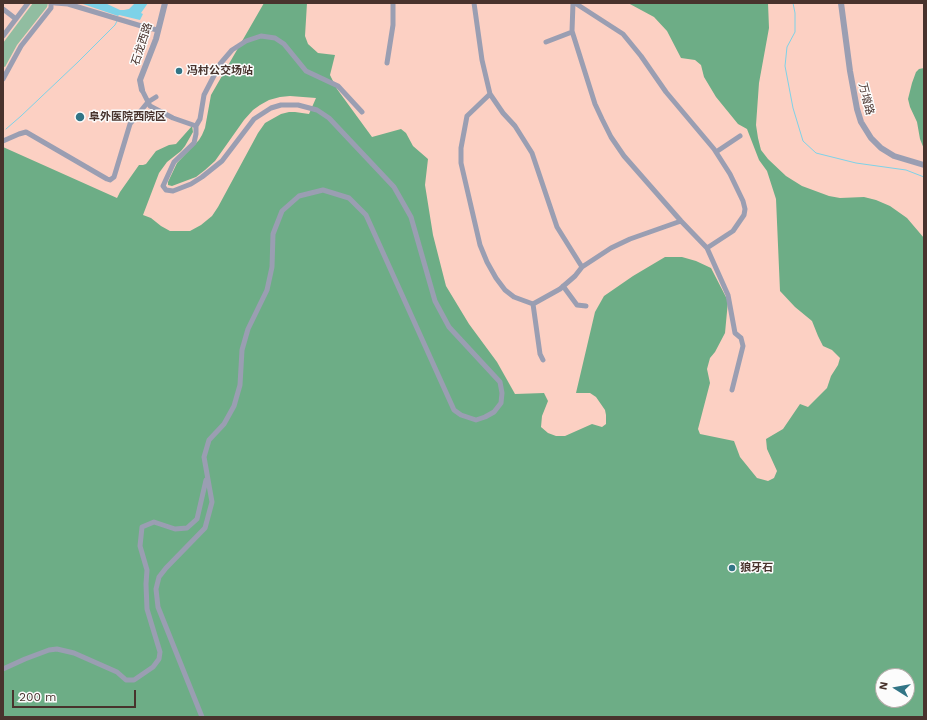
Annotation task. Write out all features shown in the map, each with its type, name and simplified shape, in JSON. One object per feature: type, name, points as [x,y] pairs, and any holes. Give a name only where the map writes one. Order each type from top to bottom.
[{"type":"street","points":[[3,36],[28,3]]},
{"type":"street","points":[[3,78],[22,46],[50,8],[52,3]]},
{"type":"street","points":[[55,3],[68,4],[158,30]]},
{"type":"street","name":"石龙西路","points":[[142,90],[140,80],[156,39],[165,3]]},
{"type":"street","points":[[387,63],[393,25],[393,3]]},
{"type":"street","points":[[474,3],[482,60],[490,94],[532,153],[558,226],[582,267]]},
{"type":"street","points":[[707,248],[733,231],[744,215],[745,209],[738,188],[716,152],[671,98],[623,34],[574,3],[572,32],[595,104],[611,137],[624,156],[681,221],[707,248],[728,295],[735,333],[741,338],[743,346],[732,390]]},
{"type":"street","name":"万增路","points":[[841,3],[850,71],[861,122],[871,138],[881,148],[894,156],[924,165]]},
{"type":"street","points":[[3,9],[16,19]]},
{"type":"street","points":[[546,42],[572,32]]},
{"type":"street","points":[[202,717],[158,607],[156,589],[159,577],[205,528],[212,502],[204,456],[209,440],[224,424],[234,406],[240,385],[242,350],[248,329],[267,290],[272,267],[273,234],[282,211],[299,196],[323,190],[349,198],[366,215],[454,410],[461,415],[476,420],[486,417],[494,412],[501,403],[502,393],[500,382],[449,327],[435,301],[411,217],[394,187],[328,118],[317,110],[298,105],[281,105],[271,108],[254,119],[222,161],[202,177],[191,184],[173,190],[166,190],[163,186],[174,162],[194,142],[196,126],[200,119],[204,95],[220,64],[232,50],[246,41],[261,36],[275,38],[284,44],[306,70],[338,86],[362,112]]},
{"type":"street","points":[[142,90],[150,106],[173,118],[196,126]]},
{"type":"street","points":[[490,94],[467,116],[461,148],[461,163],[476,231],[487,262],[505,290],[514,297],[533,304]]},
{"type":"street","points":[[3,141],[26,132],[110,180],[114,177],[130,124],[148,102],[156,97]]},
{"type":"street","points":[[716,152],[740,136]]},
{"type":"street","points":[[533,304],[563,286],[575,276],[582,267],[611,248],[630,238],[681,221]]},
{"type":"street","points":[[563,286],[577,305],[586,306]]},
{"type":"street","points":[[533,304],[540,354],[543,360]]},
{"type":"street","points":[[3,669],[49,650],[57,649],[74,653],[117,672],[126,680],[134,680],[153,667],[159,659],[160,652],[147,609],[147,570],[140,546],[142,527],[154,522],[175,529],[187,528],[197,519],[207,477]]},
{"type":"green space","points":[[33,3],[48,3],[47,7],[17,45],[5,67],[3,66],[3,43]]},
{"type":"green space","points":[[264,3],[307,3],[305,36],[308,44],[318,53],[335,55],[330,75],[337,89],[372,137],[401,129],[406,133],[413,146],[428,159],[425,185],[433,235],[446,286],[469,324],[497,362],[515,394],[544,393],[548,401],[542,416],[541,427],[548,433],[556,436],[565,436],[592,424],[602,427],[606,424],[605,410],[596,397],[590,393],[576,393],[595,312],[604,296],[633,276],[665,257],[682,257],[696,261],[711,268],[728,301],[725,333],[715,352],[710,358],[707,369],[710,383],[698,429],[700,434],[734,441],[740,457],[757,478],[768,481],[774,478],[777,471],[767,449],[766,439],[783,429],[800,404],[808,407],[827,388],[840,358],[832,350],[823,346],[812,321],[795,307],[780,291],[776,199],[767,171],[759,160],[747,129],[738,124],[716,97],[704,77],[701,65],[695,60],[681,58],[667,31],[654,17],[628,3],[768,3],[769,28],[759,83],[756,125],[761,150],[786,176],[802,186],[829,196],[840,198],[864,197],[876,200],[890,206],[907,218],[924,238],[924,717],[3,717],[3,147],[117,198],[139,165],[146,164],[156,151],[169,145],[176,144],[192,126],[193,132],[185,146],[167,162],[159,173],[143,215],[151,218],[170,231],[190,231],[201,225],[212,216],[265,123],[281,114],[289,112],[309,114],[316,98],[290,96],[280,97],[269,100],[260,105],[244,120],[215,161],[205,170],[196,177],[172,186],[168,185],[177,163],[199,140],[205,128],[211,95]]},
{"type":"green space","points":[[924,68],[924,149],[920,139],[917,122],[908,99],[916,72],[919,69]]},
{"type":"water","points":[[80,3],[105,3],[120,10],[124,10],[129,9],[135,3],[148,3],[141,13],[143,14],[140,20],[118,16]]},
{"type":"waterway","points":[[793,3],[795,13],[795,32],[787,47],[785,66],[793,108],[803,141],[816,153],[856,163],[906,170],[924,177]]},
{"type":"waterway","points":[[6,129],[78,62],[115,25],[117,21]]},
{"type":"place","name":"冯村公交场站","points":[[179,71]]},
{"type":"place","name":"阜外医院西院区","points":[[80,117]]},
{"type":"place","name":"狼牙石","points":[[732,568]]}]
